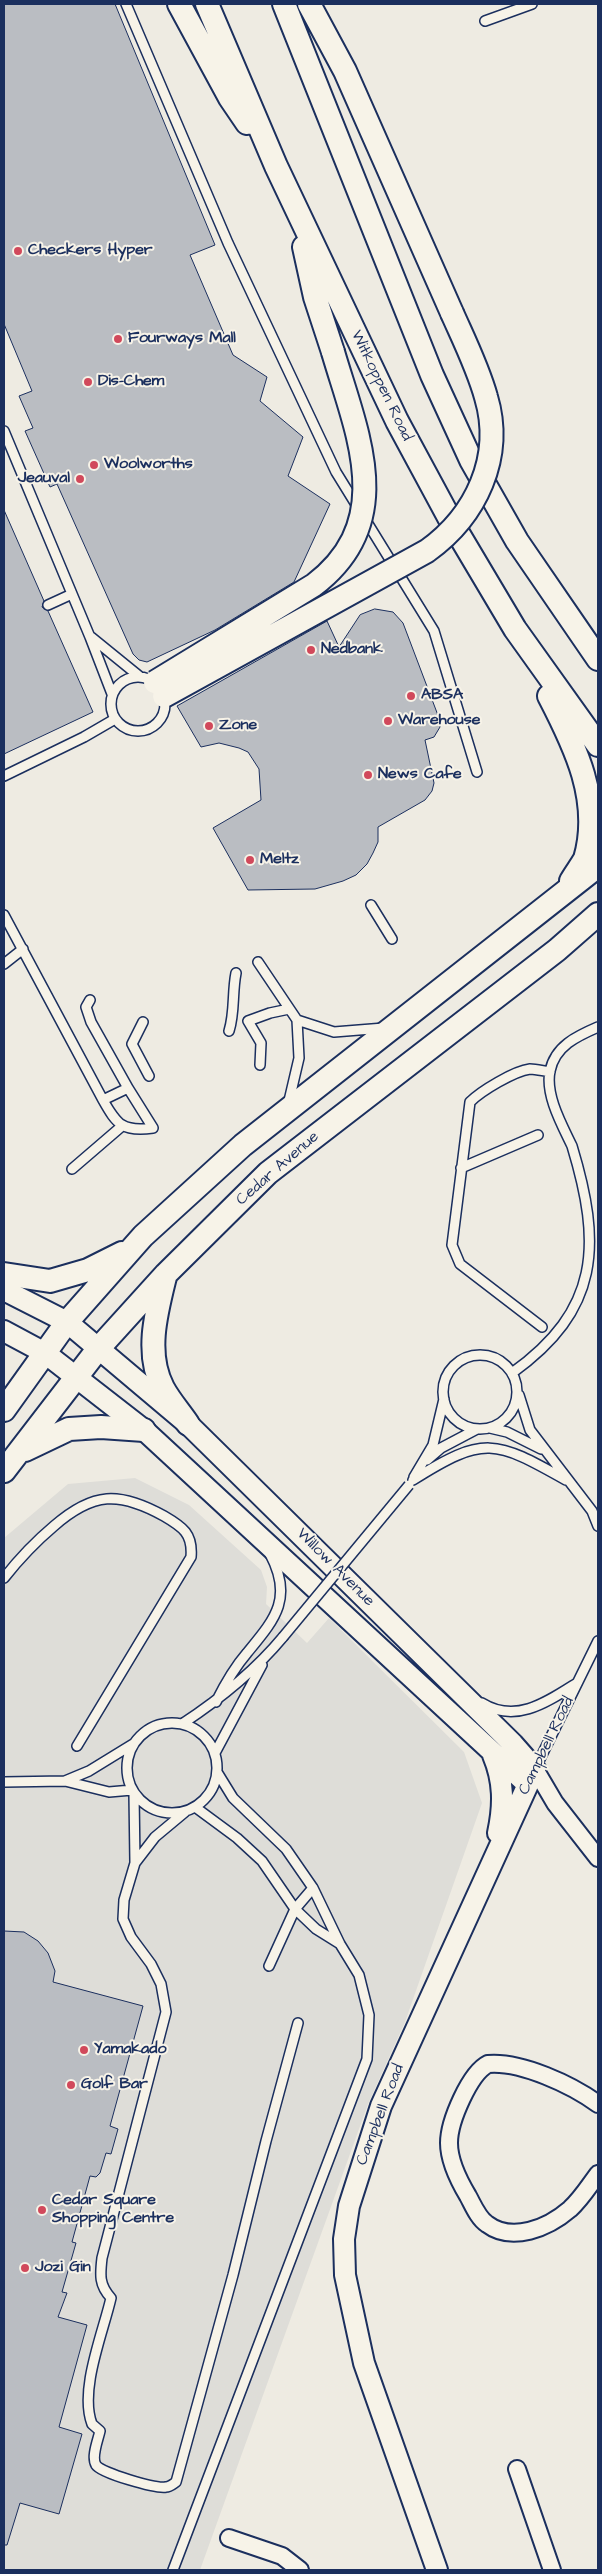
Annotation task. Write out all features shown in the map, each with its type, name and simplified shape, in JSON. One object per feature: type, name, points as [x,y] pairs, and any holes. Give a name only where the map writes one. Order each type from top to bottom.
[{"type":"main road","points":[[179,4],[230,98],[276,166]]},
{"type":"main road","name":"Witkoppen Road","points":[[208,4],[276,166],[397,421],[452,523],[515,629],[598,745]]},
{"type":"main road","points":[[284,4],[432,375],[471,460],[517,541],[598,658]]},
{"type":"main road","points":[[152,685],[428,551],[461,520],[486,476],[492,437],[487,399],[452,313],[345,71],[309,4]]},
{"type":"main road","points":[[152,685],[314,585],[336,566],[354,538],[364,509],[364,457],[309,272],[300,218]]},
{"type":"main road","points":[[515,629],[574,743],[593,793],[592,836],[585,859],[562,895]]},
{"type":"main road","points":[[4,1274],[50,1281],[88,1270],[116,1258],[143,1236],[243,1145],[598,866]]},
{"type":"main road","name":"Cedar Avenue","points":[[4,1471],[98,1349],[166,1274],[268,1173],[557,950],[598,914]]},
{"type":"main road","points":[[557,950],[598,924]]},
{"type":"main road","points":[[4,1410],[67,1322],[143,1236]]},
{"type":"main road","points":[[166,1274],[153,1340],[155,1362],[162,1388],[188,1424]]},
{"type":"main road","points":[[18,1454],[69,1429],[101,1427],[144,1430]]},
{"type":"street","name":"Willow Avenue","points":[[4,1290],[67,1322],[188,1424],[462,1693],[531,1777],[555,1803],[598,1858]]},
{"type":"street","name":"Willow Avenue","points":[[4,1332],[45,1353],[144,1430],[492,1755],[531,1777]]},
{"type":"street","points":[[492,1755],[500,1773],[503,1808],[492,1864]]},
{"type":"street","name":"Campbell Road","points":[[436,2570],[364,2363],[345,2275],[344,2239],[349,2206],[381,2106],[531,1777]]},
{"type":"street","points":[[598,2104],[580,2091],[537,2074],[512,2065],[488,2064],[475,2074],[453,2120],[449,2142],[450,2156],[472,2204],[485,2223],[499,2232],[512,2234],[531,2231],[553,2220],[569,2210],[598,2174]]},
{"type":"street","points":[[517,2469],[552,2570]]},
{"type":"street","points":[[229,2538],[282,2556],[300,2570]]},
{"type":"lane","points":[[126,4],[228,243],[336,472],[434,631],[477,772]]},
{"type":"lane","points":[[485,21],[532,4]]},
{"type":"lane","points":[[4,431],[112,694],[111,711],[115,719],[128,729],[146,730],[159,721],[163,713],[152,685],[90,637]]},
{"type":"lane","points":[[48,605],[72,594]]},
{"type":"lane","points":[[112,694],[122,681],[152,685]]},
{"type":"lane","points":[[4,776],[84,737],[115,719]]},
{"type":"lane","points":[[371,905],[392,939]]},
{"type":"lane","points":[[4,915],[113,1116],[122,1126],[134,1130],[153,1128],[90,1022],[86,1008],[90,1000]]},
{"type":"lane","points":[[4,964],[23,949]]},
{"type":"lane","points":[[258,962],[297,1020],[299,1058],[288,1110]]},
{"type":"lane","points":[[228,1031],[234,1014],[232,993],[236,974]]},
{"type":"lane","points":[[260,1064],[261,1043],[248,1021],[270,1012],[289,1009]]},
{"type":"lane","points":[[297,1020],[334,1032],[393,1027]]},
{"type":"lane","points":[[143,1022],[132,1044],[149,1076]]},
{"type":"lane","points":[[512,1373],[540,1352],[565,1327],[591,1278],[594,1265],[594,1219],[588,1190],[550,1091],[550,1072],[554,1059],[563,1046],[598,1027]]},
{"type":"lane","points":[[542,1327],[460,1264],[452,1245],[470,1102],[477,1095],[519,1072],[531,1069],[550,1072]]},
{"type":"lane","points":[[103,1100],[128,1088]]},
{"type":"lane","points":[[72,1169],[122,1126]]},
{"type":"lane","points":[[462,1168],[538,1135]]},
{"type":"lane","points":[[182,1724],[216,1702],[264,1660],[411,1482],[433,1445],[444,1399],[444,1387],[447,1376],[454,1366],[463,1359],[486,1355],[498,1359],[512,1373],[530,1430],[592,1512],[598,1526]]},
{"type":"lane","points":[[490,1428],[501,1423],[510,1414],[516,1403],[518,1390]]},
{"type":"lane","points":[[444,1399],[455,1419],[465,1426],[477,1429],[490,1428],[507,1432],[544,1451]]},
{"type":"lane","points":[[421,1465],[441,1448],[477,1429]]},
{"type":"lane","points":[[411,1482],[447,1459],[480,1448],[499,1448],[512,1452],[566,1480]]},
{"type":"lane","points":[[4,1578],[28,1548],[71,1512],[94,1501],[114,1499],[144,1505],[178,1524],[187,1532],[192,1544],[191,1556],[77,1746]]},
{"type":"lane","points":[[216,1702],[229,1676],[274,1621],[279,1607],[279,1581],[272,1557],[261,1538]]},
{"type":"lane","name":"Campbell Road","points":[[531,1777],[598,1641]]},
{"type":"lane","points":[[215,1753],[264,1660]]},
{"type":"lane","name":"Campbell Road","points":[[462,1693],[491,1709],[502,1712],[522,1712],[545,1704],[577,1682]]},
{"type":"lane","points":[[135,1863],[155,1837],[208,1796],[214,1785],[217,1772],[215,1753],[202,1735],[182,1724],[168,1723],[154,1726],[142,1733],[133,1744],[127,1759],[127,1775],[136,1805],[135,1863],[124,1900],[123,1919],[131,1937],[151,1964],[162,1984],[166,2012],[102,2258],[100,2279],[103,2289],[111,2298],[90,2380],[88,2405],[92,2424],[100,2431],[93,2458],[96,2465],[105,2472],[160,2488],[172,2486],[176,2482],[233,2275],[266,2141],[298,2023]]},
{"type":"lane","points":[[65,1781],[89,1771],[133,1744]]},
{"type":"lane","points":[[173,2570],[367,2059],[370,2039],[369,2015],[359,1975],[340,1944],[313,1888],[286,1849],[233,1798],[217,1772]]},
{"type":"lane","points":[[4,1782],[65,1781],[109,1792],[133,1792],[144,1804],[157,1811],[171,1814],[185,1812]]},
{"type":"lane","points":[[195,1807],[237,1838],[262,1861],[295,1909],[316,1929],[340,1944]]},
{"type":"lane","points":[[269,1966],[295,1909],[313,1888]]},
{"type":"shaded area","points":[[135,1478],[189,1505],[261,1570],[267,1587],[266,1604],[307,1643],[329,1618],[464,1752],[482,1803],[405,2022],[368,2104],[200,2570],[4,2570],[4,1538],[68,1484]]},
{"type":"building","name":"Fourways Mall","points":[[4,4],[115,4],[215,245],[190,255],[233,355],[267,377],[260,401],[303,437],[288,476],[330,504],[294,582],[215,630],[147,662],[139,660],[133,654],[57,484],[50,487],[25,431],[33,428],[19,396],[32,391],[4,324]]},
{"type":"building","points":[[4,510],[44,601],[42,607],[48,611],[93,712],[4,754]]},
{"type":"building","points":[[375,609],[393,612],[403,623],[439,718],[440,727],[434,737],[425,740],[434,783],[432,791],[425,800],[378,827],[378,842],[373,853],[367,864],[356,875],[315,889],[248,890],[213,828],[261,800],[259,769],[248,752],[239,748],[219,743],[201,747],[177,706],[327,621],[339,647],[360,615]]},
{"type":"building","name":"Cedar Square Shopping Centre","points":[[4,1931],[24,1932],[38,1941],[48,1953],[55,1971],[53,1982],[143,2006],[110,2126],[118,2129],[111,2154],[106,2153],[100,2173],[96,2177],[90,2176],[72,2242],[76,2243],[62,2292],[67,2293],[58,2317],[87,2325],[59,2427],[82,2434],[59,2514],[20,2503],[7,2545],[4,2545]]},
{"type":"place","name":"Checkers Hyper","points":[[18,251]]},
{"type":"place","name":"Fourways Mall","points":[[118,339]]},
{"type":"place","name":"Dis-Chem","points":[[88,382]]},
{"type":"place","name":"Woolworths","points":[[94,465]]},
{"type":"place","name":"Jeauval","points":[[80,479]]},
{"type":"place","name":"Nedbank","points":[[311,650]]},
{"type":"place","name":"ABSA","points":[[411,696]]},
{"type":"place","name":"Warehouse","points":[[388,721]]},
{"type":"place","name":"Zone","points":[[209,726]]},
{"type":"place","name":"News Cafe","points":[[368,775]]},
{"type":"place","name":"Meltz","points":[[250,860]]},
{"type":"place","name":"Yamakado","points":[[84,2050]]},
{"type":"place","name":"Golf Bar","points":[[71,2085]]},
{"type":"place","name":"Cedar Square Shopping Centre","points":[[42,2210]]},
{"type":"place","name":"Jozi Gin","points":[[25,2268]]}]
